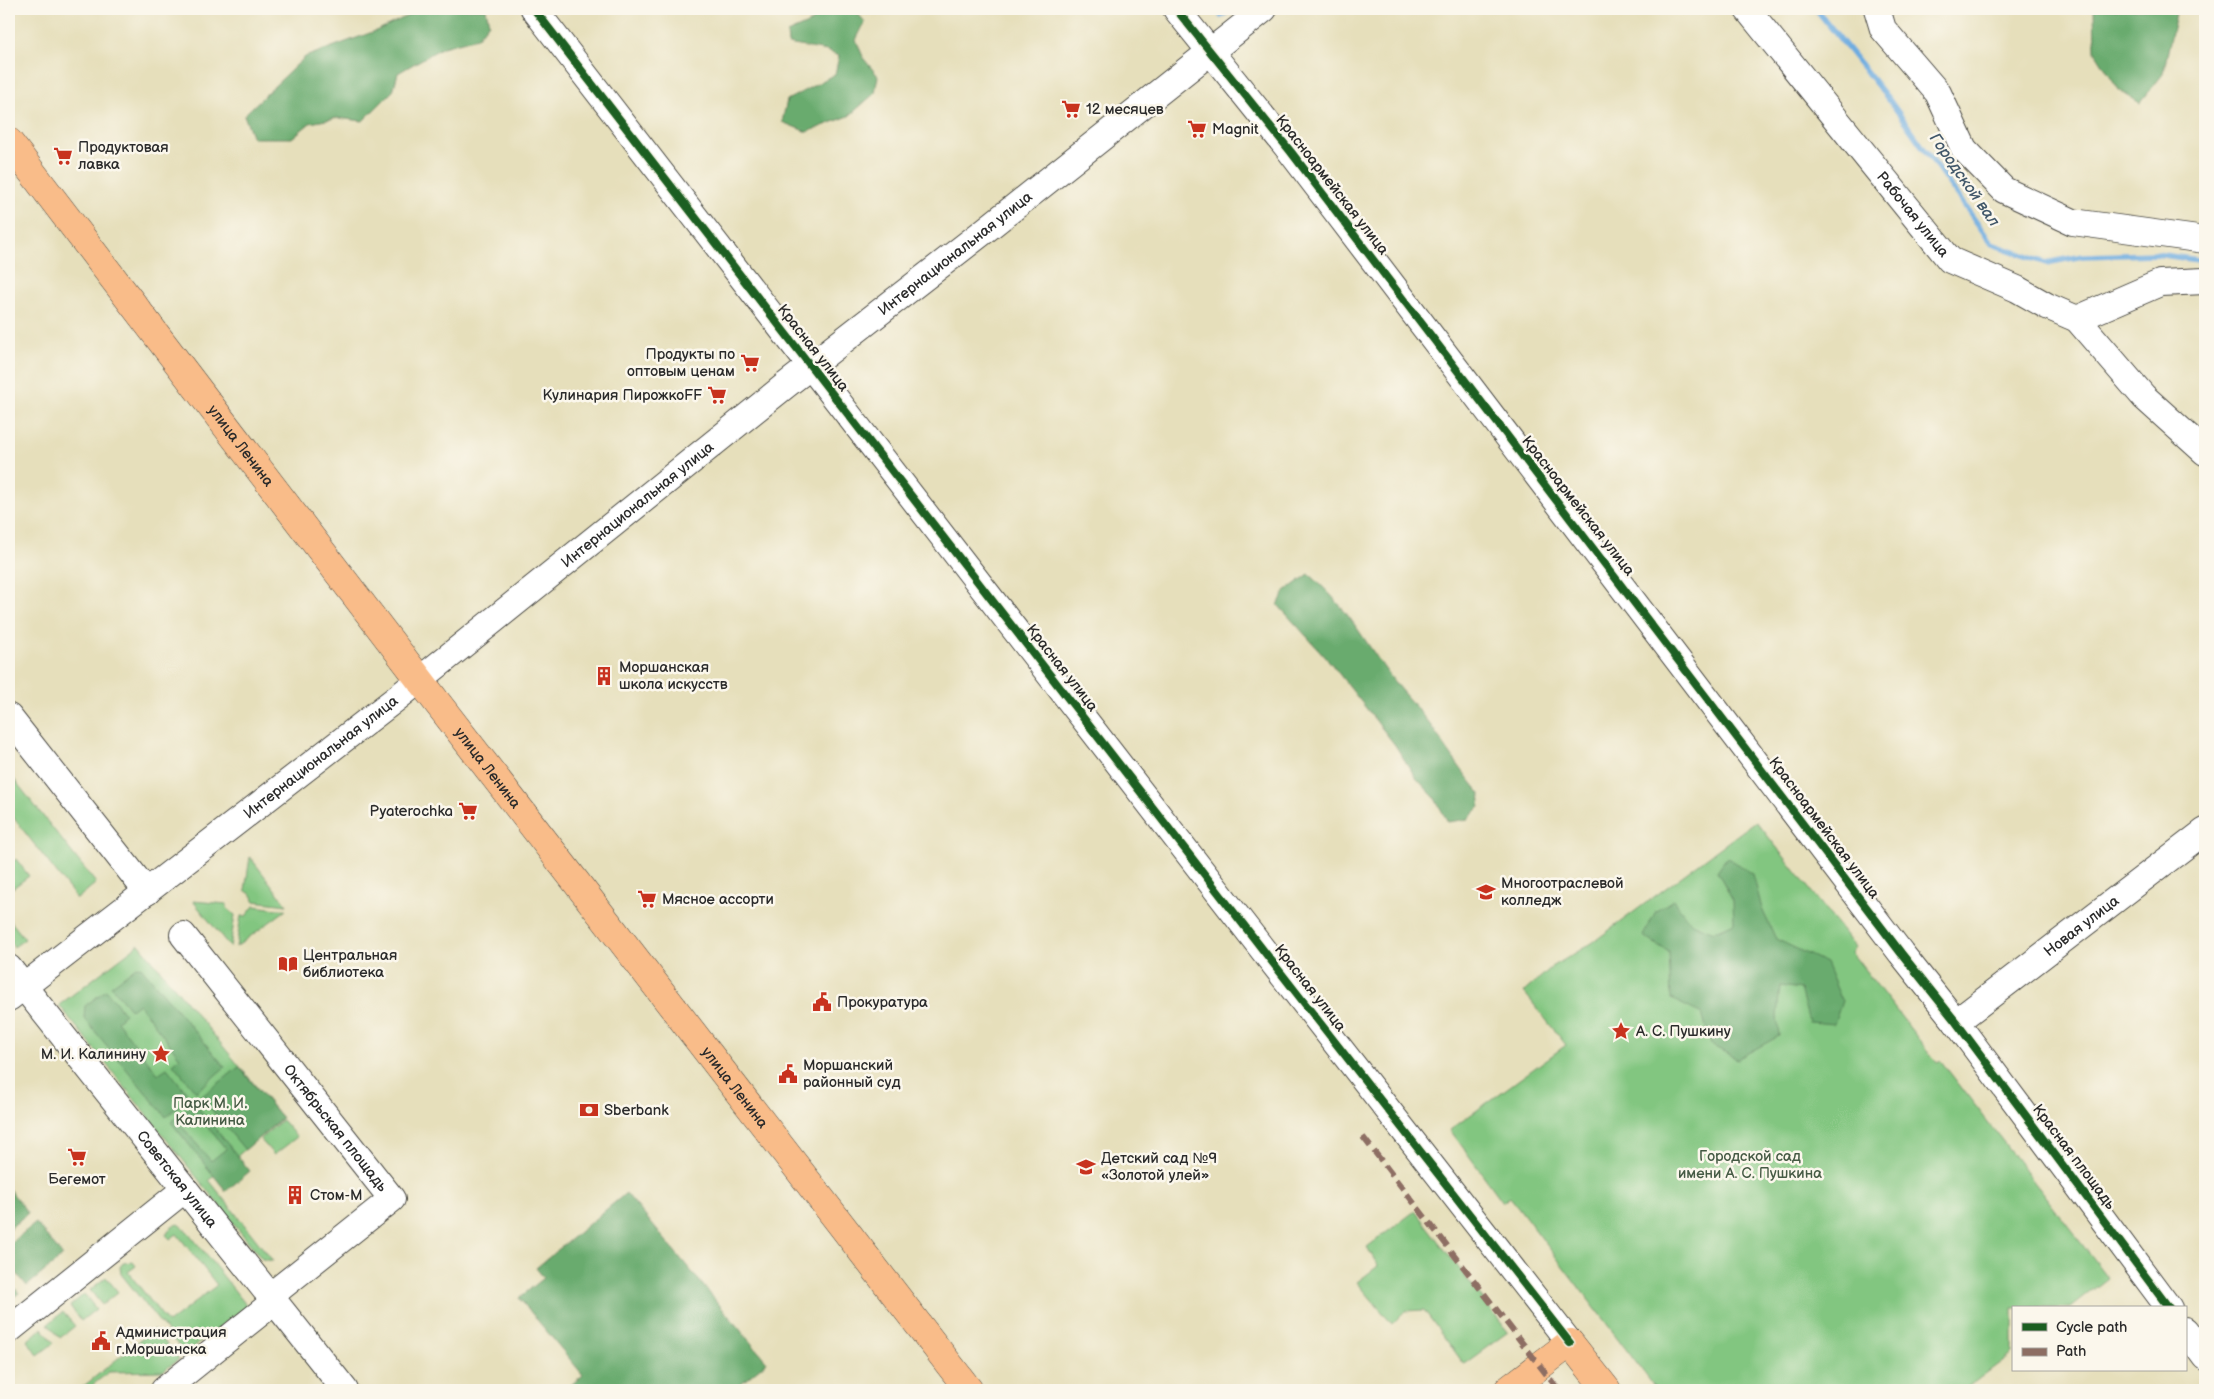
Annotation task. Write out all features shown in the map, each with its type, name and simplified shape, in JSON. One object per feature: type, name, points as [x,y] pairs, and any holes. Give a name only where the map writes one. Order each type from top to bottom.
[{"type":"main road","name":"улица Ленина","points":[[9,142],[420,680],[969,1390]]},
{"type":"main road","points":[[1508,1390],[1570,1343],[1607,1390]]},
{"type":"street","name":"Красная улица","points":[[534,9],[1570,1343]]},
{"type":"street","name":"Красноармейская улица","points":[[1176,9],[1291,152],[1901,953],[1956,1022]]},
{"type":"street","name":"Интернациональная улица","points":[[14,984],[147,892],[420,680],[810,366],[984,232],[1264,9]]},
{"type":"street","name":"Рабочая улица","points":[[1747,9],[1950,260],[2017,288],[2047,306],[2077,319],[2144,397],[2205,452]]},
{"type":"street","points":[[1880,19],[1938,93],[1964,149],[2004,190],[2073,222],[2205,240]]},
{"type":"street","points":[[2077,319],[2160,284],[2205,281]]},
{"type":"street","points":[[9,717],[147,892]]},
{"type":"street","name":"Новая улица","points":[[1956,1022],[2205,831]]},
{"type":"street","name":"Октябрьская площадь","points":[[164,1390],[392,1199],[182,935]]},
{"type":"street","name":"Советская улица","points":[[14,984],[185,1189],[345,1390]]},
{"type":"street","name":"Красная площадь","points":[[1956,1022],[2168,1306]]},
{"type":"street","points":[[9,1330],[185,1189]]},
{"type":"street","points":[[2186,1331],[2205,1357]]},
{"type":"green space","points":[[422,9],[486,9],[489,23],[477,38],[443,47],[398,73],[393,91],[363,121],[337,118],[310,123],[292,138],[253,138],[244,115],[305,57],[378,30]]},
{"type":"green space","points":[[819,9],[854,9],[865,22],[856,40],[864,59],[878,76],[875,93],[849,116],[807,132],[782,122],[787,100],[835,74],[839,56],[827,51],[788,44],[787,33],[812,22]]},
{"type":"green space","points":[[2094,9],[2177,9],[2163,74],[2140,103],[2119,90],[2095,52]]},
{"type":"green space","points":[[1309,574],[1343,609],[1392,679],[1426,719],[1481,794],[1480,807],[1468,819],[1448,822],[1434,797],[1416,778],[1395,745],[1329,661],[1278,605],[1285,591]]},
{"type":"green space","points":[[9,773],[96,883],[77,899],[9,812]]},
{"type":"green space","name":"Городской сад имени А. С. Пушкина","points":[[1756,821],[1855,947],[1851,952],[1937,1063],[1941,1061],[2108,1278],[2073,1306],[2012,1306],[2012,1354],[1964,1390],[1657,1390],[1518,1207],[1510,1197],[1503,1202],[1450,1130],[1566,1045],[1524,992],[1552,967],[1592,943]]},
{"type":"green space","points":[[250,857],[287,905],[254,901],[253,896],[245,890]]},
{"type":"green space","points":[[1727,857],[1753,874],[1762,909],[1776,939],[1826,963],[1842,1001],[1834,1024],[1809,1022],[1800,989],[1780,986],[1777,1016],[1779,1036],[1737,1059],[1711,1045],[1702,1014],[1671,999],[1669,952],[1643,936],[1656,911],[1673,900],[1690,922],[1714,932],[1734,923],[1733,900],[1717,871]]},
{"type":"green space","points":[[16,859],[29,876],[13,888],[9,882],[9,865]]},
{"type":"green space","points":[[193,901],[227,904],[227,908],[235,915],[230,947]]},
{"type":"green space","points":[[254,906],[286,910],[236,947],[241,916],[246,916]]},
{"type":"green space","points":[[9,919],[25,939],[14,947],[9,940]]},
{"type":"green space","name":"Парк М. И. Калинина","points":[[139,944],[282,1118],[209,1180],[273,1261],[262,1259],[59,1005]]},
{"type":"green space","points":[[140,966],[225,1067],[196,1092],[173,1064],[180,1058],[139,1004],[131,1010],[111,986]]},
{"type":"green space","points":[[106,990],[125,1014],[117,1021],[158,1074],[167,1068],[190,1097],[166,1117],[84,1018],[85,1006]]},
{"type":"green space","points":[[239,1067],[282,1118],[245,1150],[201,1097]]},
{"type":"green space","points":[[194,1103],[250,1171],[226,1191],[171,1122]],"holes":[[[195,1112],[226,1149],[211,1161],[180,1124]]]},
{"type":"green space","points":[[282,1120],[297,1137],[274,1155],[260,1139]]},
{"type":"green space","points":[[9,1189],[28,1213],[9,1229]]},
{"type":"green space","points":[[626,1193],[767,1362],[733,1390],[565,1390],[583,1375],[519,1298],[544,1278],[536,1268]]},
{"type":"green space","points":[[1415,1211],[1508,1332],[1464,1364],[1424,1310],[1405,1311],[1392,1324],[1357,1282],[1378,1266],[1367,1247]]},
{"type":"green space","points":[[36,1223],[63,1256],[27,1286],[9,1264],[9,1244]]},
{"type":"green space","points":[[178,1224],[188,1232],[247,1306],[185,1354],[121,1274],[120,1267],[123,1263],[133,1262],[136,1266],[128,1272],[168,1323],[217,1285],[177,1234],[170,1239],[166,1235],[172,1226]]},
{"type":"green space","points":[[106,1277],[118,1292],[102,1305],[90,1290]]},
{"type":"green space","points":[[9,1281],[19,1293],[9,1301]]},
{"type":"green space","points":[[84,1294],[96,1309],[81,1321],[70,1306]]},
{"type":"green space","points":[[63,1312],[75,1326],[60,1338],[48,1324]]},
{"type":"green space","points":[[42,1328],[54,1343],[38,1355],[27,1341]]},
{"type":"green space","points":[[154,1329],[179,1359],[163,1371],[109,1372],[86,1390],[79,1390]]},
{"type":"waterway","points":[[1221,16],[1231,9]]},
{"type":"waterway","name":"Городской вал","points":[[1816,9],[1890,101],[1992,244],[2046,263],[2083,256],[2156,254],[2205,261]]},
{"type":"marked path","points":[[1363,1137],[1557,1388]]},
{"type":"cycle path","points":[[534,9],[1570,1343]]},
{"type":"cycle path","points":[[1176,9],[1291,152],[1901,953],[1956,1022],[2168,1306]]},
{"type":"place","name":"12 месяцев","points":[[1071,109]]},
{"type":"place","name":"Magnit","points":[[1197,129]]},
{"type":"place","name":"Продуктовая лавка","points":[[63,156]]},
{"type":"place","name":"Продукты по оптовым ценам","points":[[750,363]]},
{"type":"place","name":"Кулинария ПирожкоFF","points":[[717,395]]},
{"type":"place","name":"Моршанская школа искусств","points":[[604,676]]},
{"type":"place","name":"Pyaterochka","points":[[468,811]]},
{"type":"place","name":"Многоотраслевой колледж","points":[[1486,892]]},
{"type":"place","name":"Мясное ассорти","points":[[647,899]]},
{"type":"place","name":"Центральная библиотека","points":[[288,964]]},
{"type":"place","name":"Прокуратура","points":[[822,1002]]},
{"type":"place","name":"А. С. Пушкину","points":[[1621,1031]]},
{"type":"place","name":"М. И. Калинину","points":[[161,1054]]},
{"type":"place","name":"Моршанский районный суд","points":[[788,1074]]},
{"type":"place","name":"Sberbank","points":[[589,1110]]},
{"type":"place","name":"Бегемот","points":[[77,1157]]},
{"type":"place","name":"Детский сад №9 «Золотой улей»","points":[[1086,1167]]},
{"type":"place","name":"Стом-М","points":[[295,1195]]},
{"type":"place","name":"Администрация г.Моршанска","points":[[101,1341]]}]
